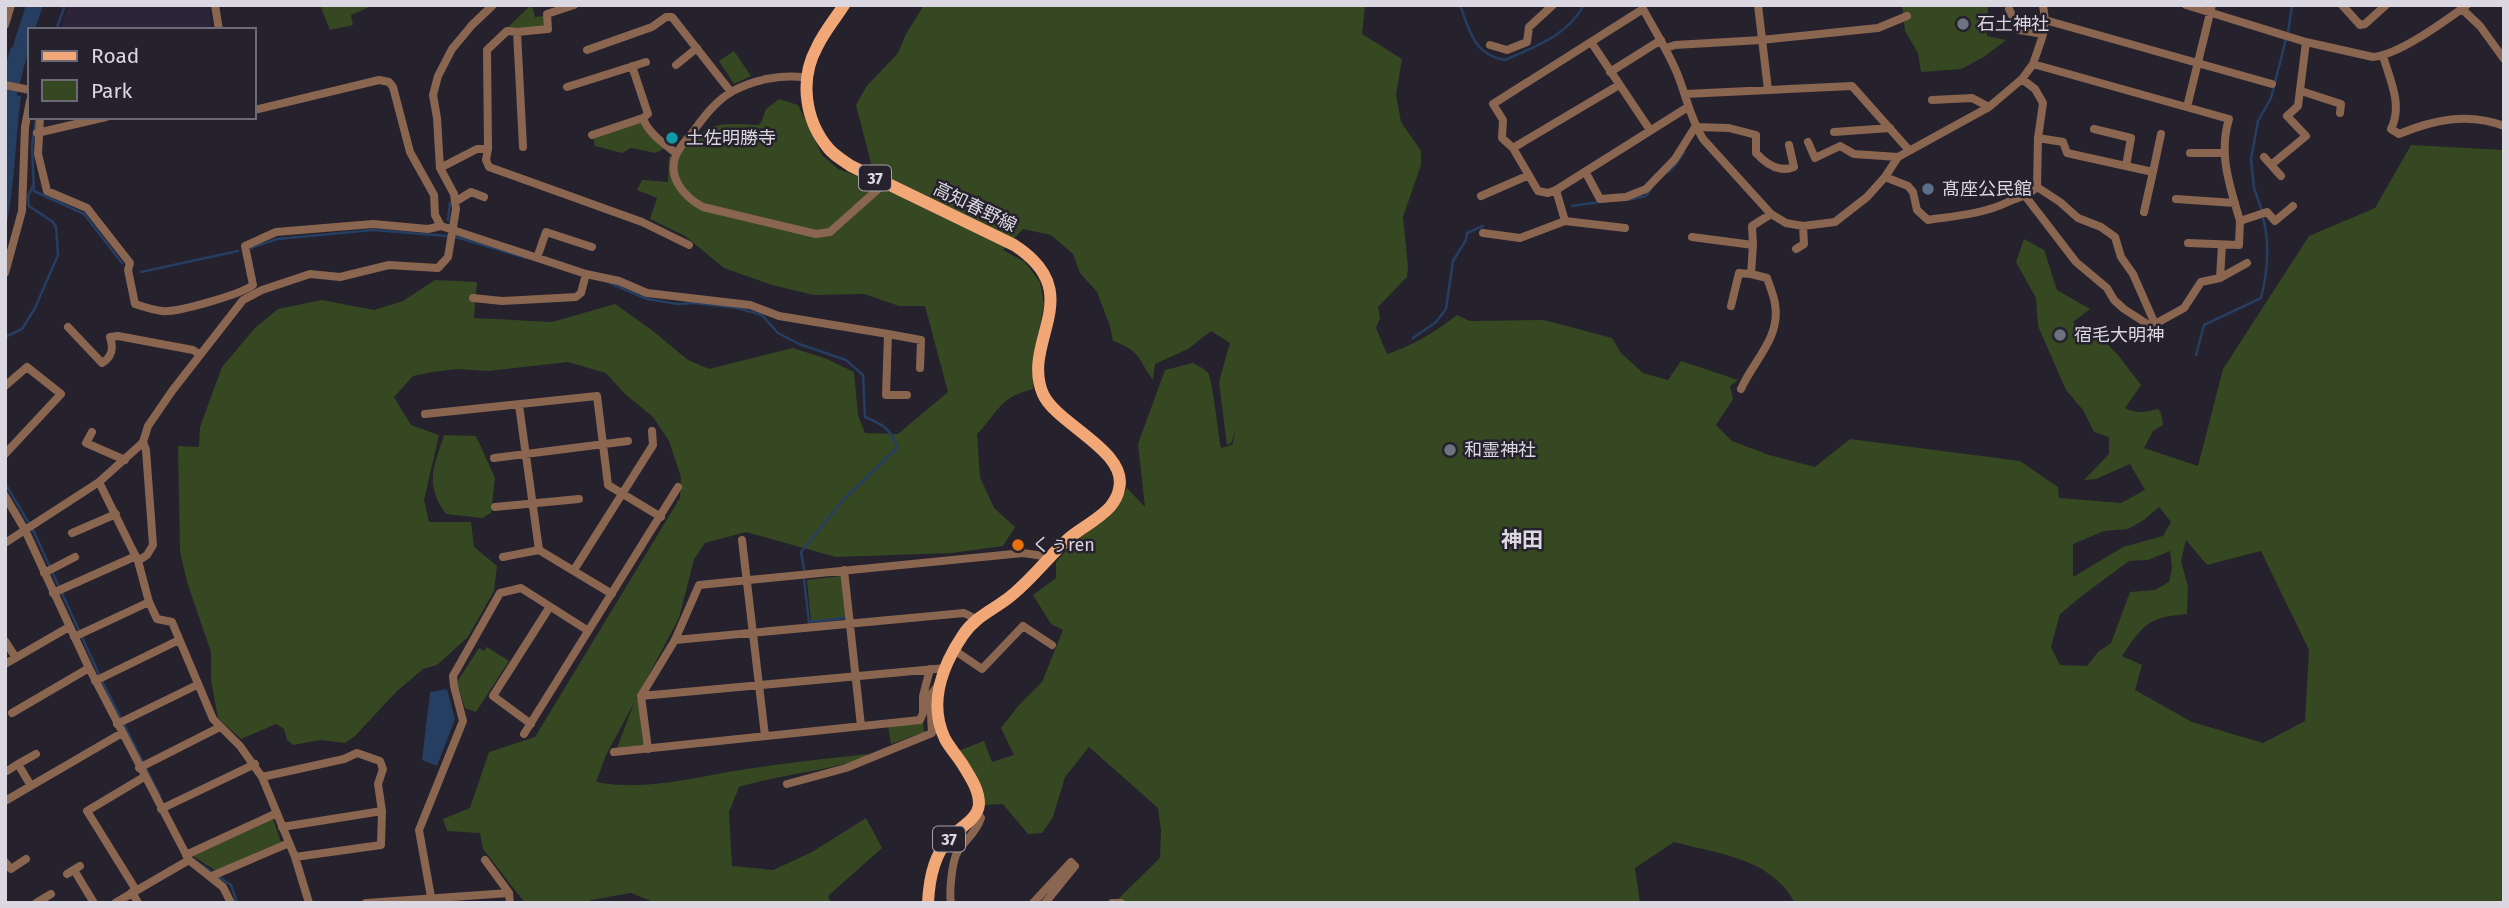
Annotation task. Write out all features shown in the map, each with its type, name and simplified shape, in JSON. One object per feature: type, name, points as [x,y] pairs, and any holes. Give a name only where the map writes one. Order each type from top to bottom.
[{"type":"main road","name":"高知春野線","points":[[844,5],[816,47],[807,78],[806,97],[810,117],[817,132],[831,151],[851,166],[1014,245],[1036,264],[1045,276],[1050,290],[1050,306],[1038,375],[1043,394],[1051,407],[1106,452],[1120,480],[1110,508],[1068,539],[1009,597],[975,619],[954,650],[939,684],[939,720],[945,740],[974,783],[979,802],[977,812]]},
{"type":"main road","name":"37","points":[[928,903],[938,855],[948,839],[977,812]]},
{"type":"street","points":[[5,25],[11,5]]},
{"type":"street","points":[[215,5],[219,28]]},
{"type":"street","points":[[5,543],[99,482],[143,442],[148,426],[243,300],[262,290],[310,274],[340,277],[389,265],[438,268],[448,257],[455,202],[454,194],[440,168],[433,94],[438,76],[452,49],[472,24],[493,5]]},
{"type":"street","points":[[574,5],[547,15],[548,29],[507,31],[487,50],[486,160],[489,167],[642,222],[689,245]]},
{"type":"street","points":[[1490,45],[1507,50],[1527,42],[1530,27],[1553,5]]},
{"type":"street","points":[[1758,5],[1768,90]]},
{"type":"street","points":[[1688,107],[1586,173],[1548,193],[1538,191],[1513,148],[1502,138],[1503,120],[1493,104],[1642,7],[1666,44],[1695,127],[1703,139],[1771,214],[1786,223],[1803,226],[1835,222],[1867,197],[1898,157],[1908,149],[1989,107],[2022,79],[2033,64],[2043,34],[2043,5]]},
{"type":"street","points":[[2186,5],[2211,9],[2306,42],[2373,57],[2383,57],[2402,48],[2465,7],[2504,59]]},
{"type":"street","points":[[2342,5],[2360,25],[2365,24],[2386,5]]},
{"type":"street","points":[[2009,9],[2019,30],[2043,34]]},
{"type":"street","points":[[2187,107],[2211,9]]},
{"type":"street","points":[[1610,72],[1666,44],[1761,40],[1878,28],[1907,16]]},
{"type":"street","points":[[587,50],[652,27],[666,17],[672,18],[731,92]]},
{"type":"street","points":[[2045,20],[2272,84]]},
{"type":"street","points":[[517,32],[523,147]]},
{"type":"street","points":[[1591,42],[1650,130]]},
{"type":"street","points":[[2271,165],[2305,136],[2287,116],[2298,106],[2306,42]]},
{"type":"street","points":[[676,65],[697,48]]},
{"type":"street","points":[[2383,57],[2396,101],[2397,118],[2391,129],[2399,134],[2449,118],[2504,126]]},
{"type":"street","points":[[567,87],[646,62]]},
{"type":"street","points":[[2033,64],[2229,119],[2223,137],[2223,153],[2241,221],[2239,245],[2188,243]]},
{"type":"street","points":[[592,135],[648,114],[632,66]]},
{"type":"street","points":[[807,78],[789,75],[750,83],[731,92],[713,106],[676,153],[673,169],[678,185],[691,201],[703,207],[816,234],[830,232],[885,183]]},
{"type":"street","points":[[1885,177],[1908,186],[1913,192],[1917,210],[1927,220],[1987,212],[2011,200],[2026,197],[2037,187],[2038,138],[2043,103],[2035,89],[2022,79]]},
{"type":"street","points":[[256,110],[379,80],[389,82],[393,87],[410,152],[435,198],[435,215],[440,226]]},
{"type":"street","points":[[5,85],[28,90]]},
{"type":"street","points":[[1513,148],[1619,85]]},
{"type":"street","points":[[1685,94],[1852,86],[1908,149]]},
{"type":"street","points":[[2301,91],[2341,104],[2340,113]]},
{"type":"street","points":[[1932,100],[1972,99],[1989,107]]},
{"type":"street","points":[[5,273],[22,211],[28,111]]},
{"type":"street","points":[[643,118],[658,138],[676,153]]},
{"type":"street","points":[[40,119],[38,154],[47,191],[87,208],[130,263],[128,270],[135,304],[165,312],[225,298],[248,289],[253,285],[245,246],[276,232],[373,224],[428,229],[440,226],[586,274],[619,281],[647,293],[750,305],[779,316],[921,340],[920,368]]},
{"type":"street","points":[[37,134],[98,119]]},
{"type":"street","points":[[1586,173],[1600,199],[1639,193],[1675,159],[1695,127]]},
{"type":"street","points":[[1695,127],[1729,128],[1756,135],[1756,153],[1768,164],[1781,170],[1794,167],[1789,145]]},
{"type":"street","points":[[1834,132],[1890,128]]},
{"type":"street","points":[[2094,130],[2131,138],[2126,166]]},
{"type":"street","points":[[2144,212],[2161,134]]},
{"type":"street","points":[[2038,138],[2063,142],[2067,153],[2153,172]]},
{"type":"street","points":[[1808,142],[1815,158],[1840,146],[1854,154],[1898,157]]},
{"type":"street","points":[[440,168],[477,149],[488,149]]},
{"type":"street","points":[[2190,153],[2223,153]]},
{"type":"street","points":[[2264,158],[2281,176]]},
{"type":"street","points":[[1481,196],[1529,175]]},
{"type":"street","points":[[2037,187],[2078,218],[2101,227],[2115,237],[2121,257],[2133,274],[2155,324]]},
{"type":"street","points":[[1556,190],[1565,221]]},
{"type":"street","points":[[455,202],[471,192],[484,197]]},
{"type":"street","points":[[2026,197],[2076,262],[2107,288],[2114,300],[2152,327],[2184,308],[2201,282],[2220,278],[2247,263]]},
{"type":"street","points":[[2176,198],[2235,203]]},
{"type":"street","points":[[2241,221],[2263,214],[2275,221],[2293,206]]},
{"type":"street","points":[[1751,274],[1752,226],[1771,214]]},
{"type":"street","points":[[1483,233],[1520,238],[1565,221],[1625,228]]},
{"type":"street","points":[[1796,249],[1804,244],[1803,226]]},
{"type":"street","points":[[537,258],[546,232],[593,247]]},
{"type":"street","points":[[1692,237],[1753,245]]},
{"type":"street","points":[[2220,278],[2222,245]]},
{"type":"street","points":[[1731,306],[1739,273],[1767,278],[1776,305],[1774,330],[1766,349],[1748,372],[1741,390]]},
{"type":"street","points":[[474,298],[502,301],[576,297],[586,274]]},
{"type":"street","points":[[68,327],[102,363],[109,359],[113,347],[110,338],[118,336],[200,354]]},
{"type":"street","points":[[888,334],[886,395],[906,395]]},
{"type":"street","points":[[5,386],[27,367],[61,394],[5,454]]},
{"type":"street","points":[[425,414],[597,396],[608,485],[660,517]]},
{"type":"street","points":[[519,405],[539,551]]},
{"type":"street","points":[[574,570],[653,445],[652,430]]},
{"type":"street","points":[[92,432],[84,447],[125,460]]},
{"type":"street","points":[[494,458],[628,441]]},
{"type":"street","points":[[53,593],[147,555],[153,545],[146,450],[143,442]]},
{"type":"street","points":[[99,482],[137,559],[149,602],[158,619],[172,622],[213,719],[240,746],[262,777],[295,857],[309,903]]},
{"type":"street","points":[[524,734],[678,487]]},
{"type":"street","points":[[5,496],[29,528],[44,573],[69,628],[187,858],[223,887],[230,903]]},
{"type":"street","points":[[495,507],[579,499]]},
{"type":"street","points":[[72,533],[116,514]]},
{"type":"street","points":[[742,540],[765,736]]},
{"type":"street","points":[[503,557],[539,551],[612,593]]},
{"type":"street","points":[[648,750],[641,696],[675,640],[699,585],[1023,553],[1049,557]]},
{"type":"street","points":[[44,573],[75,557]]},
{"type":"street","points":[[844,570],[861,726]]},
{"type":"street","points":[[431,897],[419,830],[463,721],[453,676],[500,593],[521,588],[548,608],[587,630]]},
{"type":"street","points":[[74,637],[149,602]]},
{"type":"street","points":[[531,724],[493,696],[548,608]]},
{"type":"street","points":[[675,640],[964,613],[975,619]]},
{"type":"street","points":[[954,650],[982,669],[1023,626],[1052,645]]},
{"type":"street","points":[[5,664],[69,628]]},
{"type":"street","points":[[95,681],[179,640]]},
{"type":"street","points":[[5,641],[16,658]]},
{"type":"street","points":[[12,713],[89,668]]},
{"type":"street","points":[[614,752],[920,720],[930,668]]},
{"type":"street","points":[[641,696],[946,668]]},
{"type":"street","points":[[787,784],[846,768],[926,737],[932,733],[930,696],[939,684]]},
{"type":"street","points":[[117,724],[197,685]]},
{"type":"street","points":[[139,768],[220,727]]},
{"type":"street","points":[[5,801],[122,733]]},
{"type":"street","points":[[262,777],[344,759],[357,753],[380,761],[383,769],[378,784],[382,811],[381,845],[295,857]]},
{"type":"street","points":[[7,771],[36,754]]},
{"type":"street","points":[[161,809],[254,764]]},
{"type":"street","points":[[18,765],[31,786]]},
{"type":"street","points":[[138,903],[134,891],[87,811],[144,778]]},
{"type":"street","points":[[282,827],[382,811]]},
{"type":"street","points":[[951,903],[949,895],[956,853],[977,830],[981,818],[977,812]]},
{"type":"street","points":[[115,903],[187,858],[195,850],[277,813]]},
{"type":"street","points":[[212,876],[289,843]]},
{"type":"street","points":[[5,862],[10,869],[26,859]]},
{"type":"street","points":[[485,860],[509,893],[510,903]]},
{"type":"street","points":[[1033,903],[1071,862],[1075,866],[1045,903]]},
{"type":"street","points":[[74,870],[94,903]]},
{"type":"street","points":[[366,903],[509,893]]},
{"type":"street","points":[[36,903],[51,894]]},
{"type":"street","points":[[1112,903],[1121,903]]},
{"type":"shaded area","points":[[69,5],[209,5],[212,28],[61,28]]},
{"type":"green space","points":[[320,5],[374,5],[351,15],[353,25],[330,30]]},
{"type":"green space","points":[[924,5],[1365,5],[1362,34],[1402,59],[1396,95],[1401,122],[1421,151],[1421,165],[1403,217],[1407,277],[1378,307],[1380,318],[1376,328],[1387,354],[1424,338],[1457,315],[1470,321],[1544,320],[1612,338],[1621,353],[1643,373],[1668,380],[1681,361],[1738,380],[1730,386],[1733,399],[1716,425],[1732,441],[1769,455],[1815,467],[1850,439],[2020,461],[2058,487],[2059,498],[2121,503],[2145,490],[2130,464],[2096,479],[2084,480],[2109,454],[2109,437],[2094,432],[2083,410],[2066,390],[2038,326],[2036,298],[2016,262],[2024,239],[2044,250],[2057,290],[2090,309],[2073,322],[2090,343],[2099,336],[2141,385],[2125,408],[2141,412],[2158,409],[2161,413],[2163,425],[2153,431],[2144,448],[2198,466],[2223,369],[2309,236],[2375,208],[2411,145],[2504,150],[2504,903],[1795,903],[1785,888],[1758,867],[1726,855],[1674,842],[1635,868],[1640,903],[1114,903],[1160,858],[1158,808],[1089,747],[1065,777],[1053,817],[1042,833],[1028,834],[1003,804],[983,805],[958,751],[984,741],[992,762],[1014,755],[1001,728],[1042,682],[1063,630],[1051,624],[1033,595],[1056,578],[1056,562],[1076,540],[1115,511],[1127,488],[1145,507],[1138,444],[1165,370],[1193,363],[1208,373],[1221,448],[1232,445],[1236,430],[1231,443],[1227,445],[1219,382],[1230,343],[1211,331],[1188,349],[1155,364],[1153,380],[1134,352],[1113,341],[1097,292],[1080,273],[1073,254],[1051,235],[1023,229],[1003,250],[1025,262],[1040,282],[1044,304],[1033,362],[1033,389],[1006,401],[977,434],[980,477],[994,508],[1015,527],[1003,546],[952,553],[836,557],[746,532],[705,543],[694,559],[679,618],[636,699],[643,745],[617,748],[634,703],[606,755],[596,782],[648,785],[784,764],[867,754],[871,756],[739,787],[729,812],[732,866],[773,870],[812,852],[866,818],[882,848],[828,896],[831,903],[656,903],[631,893],[591,900],[588,903],[525,903],[483,849],[480,833],[447,831],[443,819],[470,808],[489,752],[535,737],[680,498],[681,477],[669,441],[653,417],[625,394],[606,373],[568,362],[488,371],[457,369],[413,376],[394,397],[411,425],[439,435],[424,500],[429,522],[471,522],[474,547],[497,566],[494,591],[468,637],[437,665],[423,669],[397,691],[355,736],[345,743],[320,740],[293,745],[287,740],[284,729],[276,724],[241,739],[218,718],[211,680],[211,652],[188,585],[180,552],[178,446],[199,447],[200,427],[222,367],[255,328],[278,309],[322,300],[374,310],[403,301],[435,280],[477,282],[474,318],[552,322],[615,304],[688,360],[709,369],[793,348],[827,359],[854,372],[858,415],[865,433],[898,434],[948,392],[925,306],[899,306],[864,294],[814,295],[772,285],[724,268],[685,236],[650,219],[657,198],[637,190],[642,180],[668,182],[669,156],[676,157],[704,131],[720,125],[758,125],[766,109],[779,99],[798,105],[822,155],[838,169],[865,179],[871,163],[856,105],[866,87],[898,53]],"holes":[[[2159,507],[2171,522],[2163,536],[2123,547],[2073,577],[2073,544],[2104,531],[2128,529]],[[2186,540],[2207,565],[2261,551],[2309,650],[2305,721],[2263,743],[2192,722],[2135,690],[2142,665],[2122,656],[2148,624],[2163,617],[2187,614],[2188,587],[2181,561]],[[2170,551],[2172,568],[2169,582],[2155,590],[2130,592],[2111,643],[2098,652],[2087,666],[2060,665],[2051,647],[2060,614],[2129,561],[2148,560]]]},
{"type":"green space","points":[[1902,5],[1988,5],[1987,36],[2006,40],[1984,57],[1961,69],[1921,72],[1918,53],[1905,31]]},
{"type":"green space","points":[[530,6],[535,17],[545,16],[545,27],[519,30],[507,28]]},
{"type":"green space","points":[[734,51],[751,76],[734,84],[719,61]]},
{"type":"green space","points":[[642,121],[665,148],[656,153],[631,148],[622,153],[595,146],[593,137]]},
{"type":"green space","points":[[444,435],[476,436],[495,478],[491,513],[482,518],[446,514],[439,503],[433,475]]},
{"type":"green space","points":[[841,576],[845,617],[811,621],[807,580]]},
{"type":"green space","points":[[487,647],[509,661],[476,712],[465,708],[457,682],[479,648],[484,651]]},
{"type":"green space","points":[[923,722],[924,732],[891,744],[888,726]]},
{"type":"green space","points":[[273,819],[281,842],[216,871],[193,856]]},
{"type":"water","points":[[26,5],[43,5],[36,28],[28,28],[28,52],[20,77],[7,75]]},
{"type":"water","points":[[5,93],[21,96],[5,232]]},
{"type":"water","points":[[447,689],[455,719],[437,766],[422,760],[430,692]]},
{"type":"waterway","points":[[57,28],[65,5]]},
{"type":"waterway","points":[[1460,5],[1474,40],[1486,53],[1505,60],[1559,33],[1577,16],[1584,5]]},
{"type":"waterway","points":[[2288,33],[2292,5]]},
{"type":"waterway","points":[[2262,211],[2254,188],[2251,159],[2258,121],[2271,98],[2286,39]]},
{"type":"waterway","points":[[5,126],[5,105],[18,54]]},
{"type":"waterway","points":[[36,119],[32,146],[34,191],[84,214],[122,263]]},
{"type":"waterway","points":[[1668,172],[1684,152]]},
{"type":"waterway","points":[[5,337],[22,329],[35,308],[58,255],[56,227],[53,222],[29,206],[28,197],[34,183]]},
{"type":"waterway","points":[[1627,200],[1646,196],[1651,189]]},
{"type":"waterway","points":[[1572,206],[1599,202]]},
{"type":"waterway","points":[[448,220],[450,203]]},
{"type":"waterway","points":[[2196,355],[2204,325],[2261,298],[2267,258],[2263,217]]},
{"type":"waterway","points":[[1413,338],[1436,322],[1446,309],[1453,261],[1466,240],[1467,233],[1483,226]]},
{"type":"waterway","points":[[251,248],[277,239],[373,230],[447,236]]},
{"type":"waterway","points":[[456,237],[526,258]]},
{"type":"waterway","points":[[141,272],[238,251]]},
{"type":"waterway","points":[[610,283],[647,299],[737,308],[762,315],[778,333],[799,344],[846,360],[863,375],[865,417],[886,428],[897,448],[845,498],[801,552],[804,569]]},
{"type":"waterway","points":[[5,483],[34,532],[103,683],[160,796]]},
{"type":"waterway","points":[[804,580],[809,622],[845,618]]},
{"type":"waterway","points":[[194,860],[231,885],[237,903]]},
{"type":"place","name":"石土神社","points":[[1963,24]]},
{"type":"place","name":"土佐明勝寺","points":[[672,138]]},
{"type":"place","name":"髙座公民館","points":[[1928,189]]},
{"type":"place","name":"宿毛大明神","points":[[2060,335]]},
{"type":"place","name":"和霊神社","points":[[1450,450]]},
{"type":"place","name":"くぅren","points":[[1018,545]]},
{"type":"district","name":"神田","points":[[1522,540]]}]
